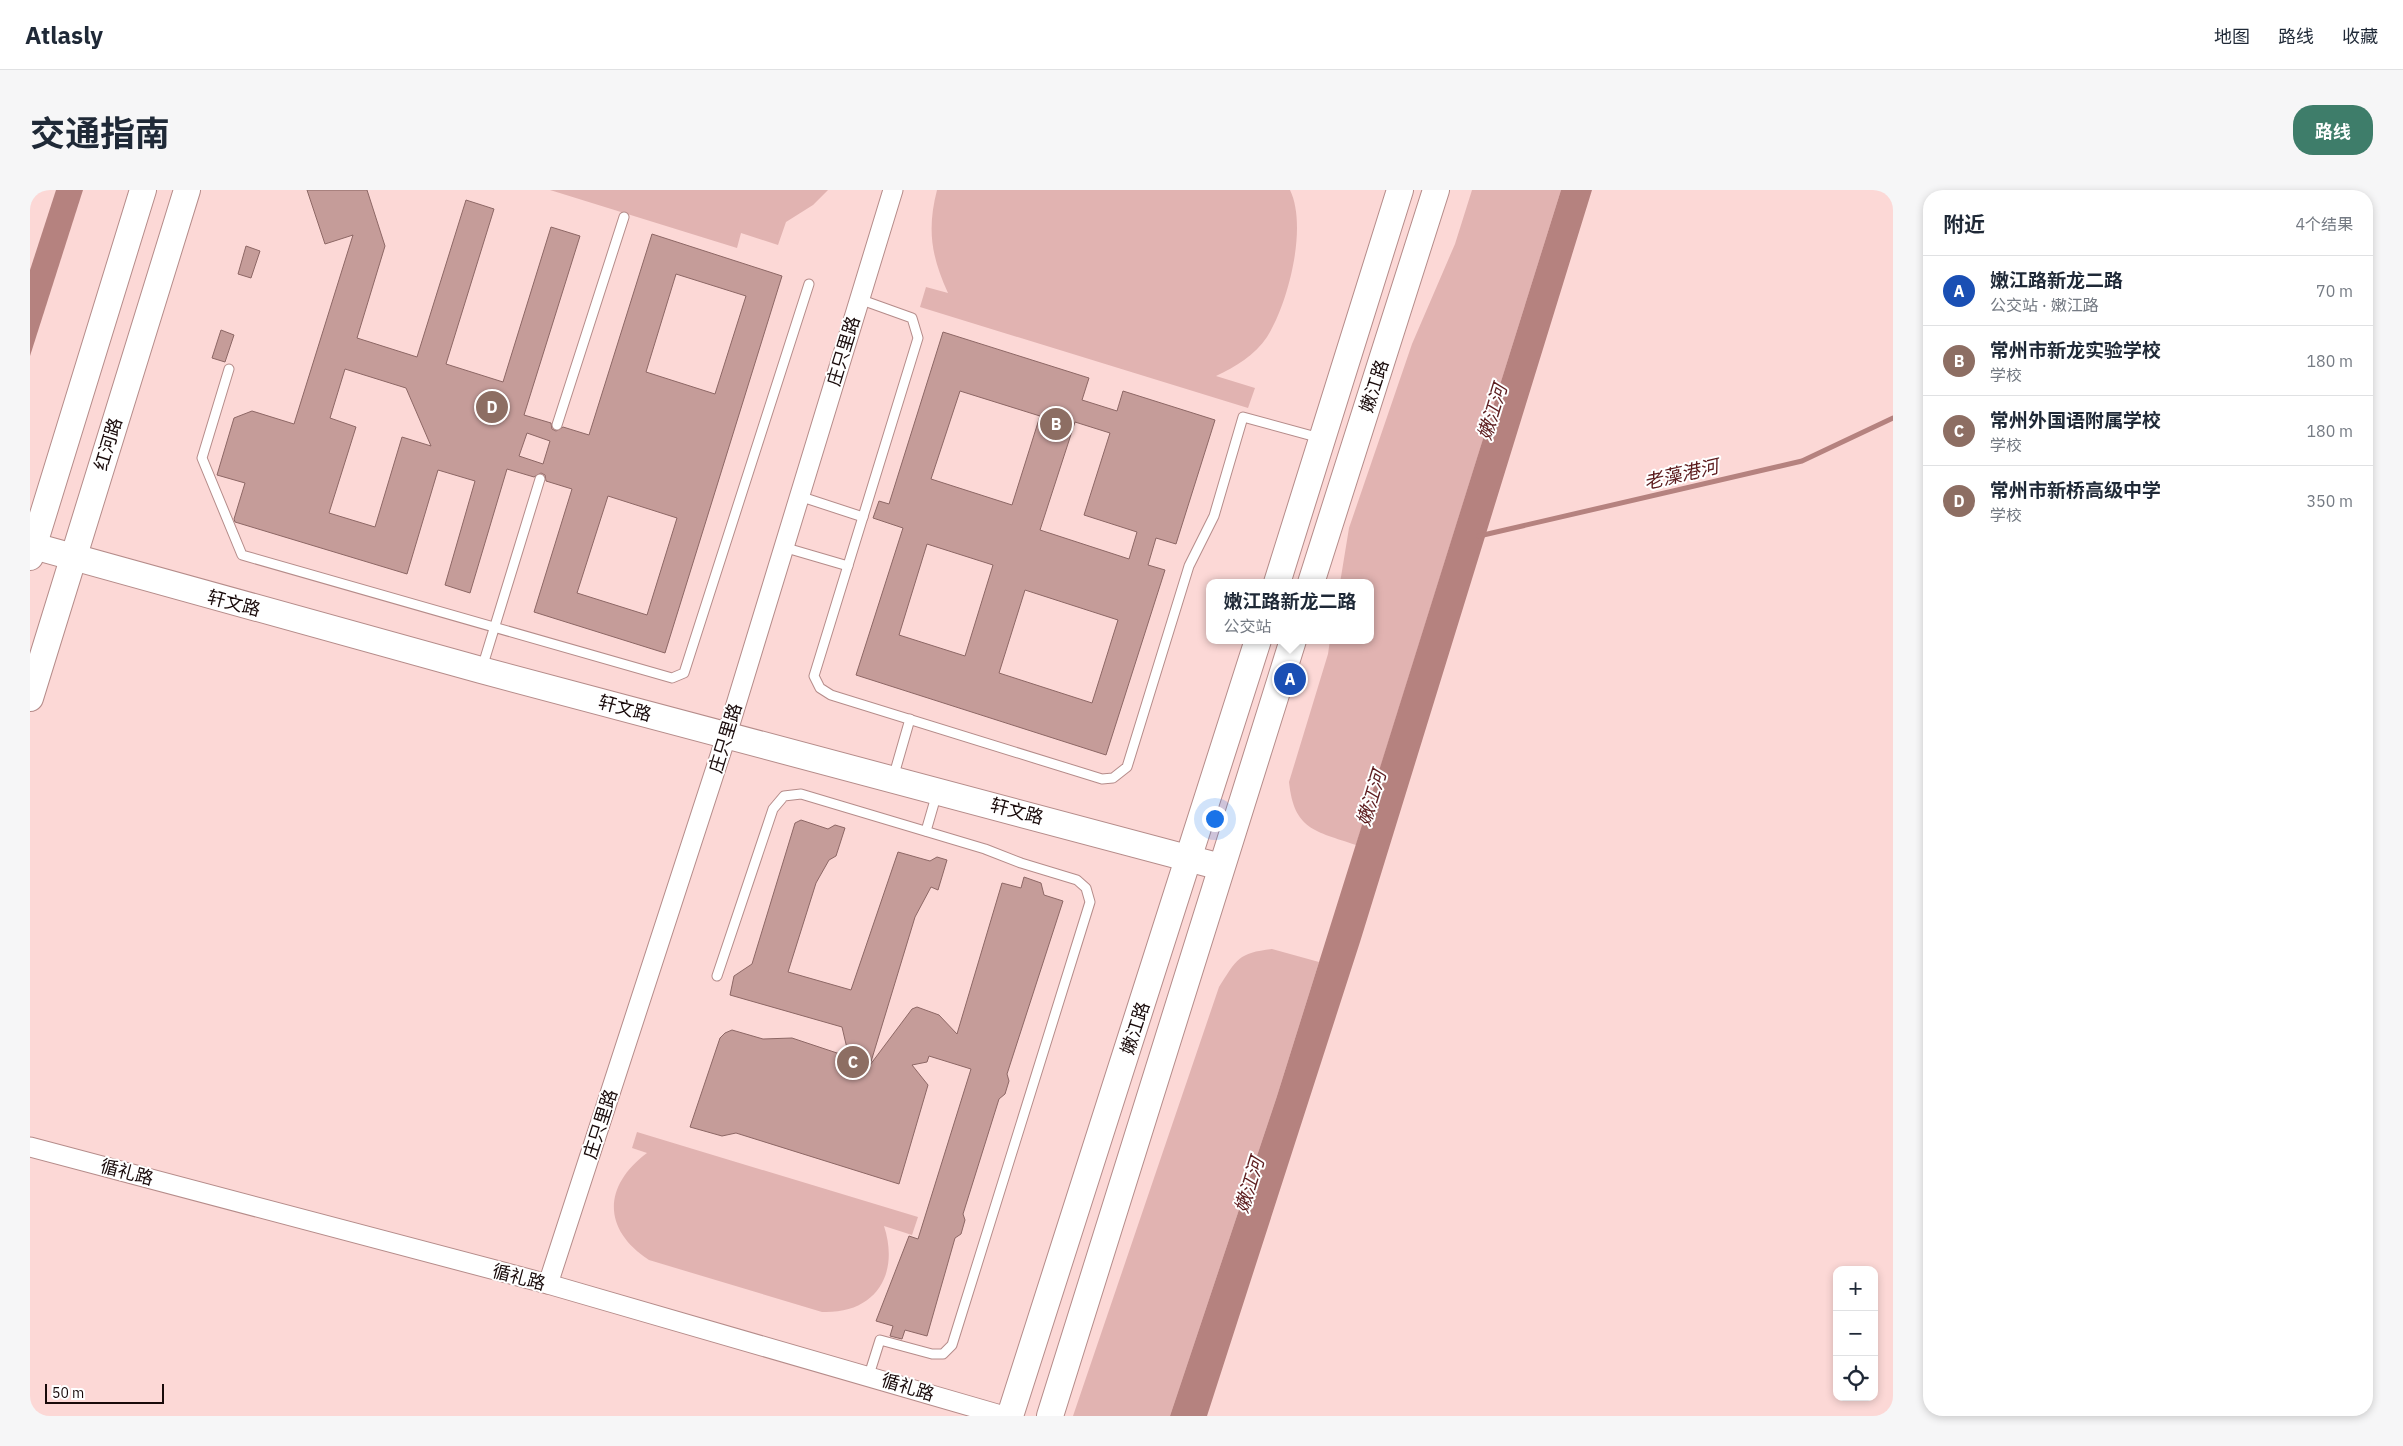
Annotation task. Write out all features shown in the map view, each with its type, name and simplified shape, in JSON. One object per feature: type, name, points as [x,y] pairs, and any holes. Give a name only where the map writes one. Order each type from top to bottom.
[{"type":"main road","points":[[31,549],[143,190]]},
{"type":"main road","name":"红河路","points":[[30,698],[187,190]]},
{"type":"main road","name":"嫩江路","points":[[1277,579],[1400,190]]},
{"type":"main road","name":"嫩江路","points":[[1312,579],[1436,190]]},
{"type":"main road","name":"轩文路","points":[[31,549],[1222,867]]},
{"type":"main road","name":"嫩江路","points":[[1010,1416],[1257,644]]},
{"type":"main road","name":"嫩江路","points":[[1050,1416],[1292,644]]},
{"type":"street","name":"庄只里路","points":[[548,1284],[727,734],[858,299],[893,190]]},
{"type":"street","name":"循礼路","points":[[30,1147],[548,1284],[1004,1416]]},
{"type":"lane","points":[[557,425],[624,217]]},
{"type":"lane","points":[[229,369],[202,458],[242,555],[672,678],[684,673],[808,284]]},
{"type":"lane","points":[[858,299],[912,318],[918,338],[814,676],[820,688],[831,695],[1102,778],[1113,778],[1127,767],[1189,566],[1214,516],[1243,417],[1322,439]]},
{"type":"lane","points":[[481,670],[540,479]]},
{"type":"lane","points":[[798,496],[863,517]]},
{"type":"lane","points":[[783,547],[848,566]]},
{"type":"lane","points":[[893,778],[910,719]]},
{"type":"lane","points":[[926,831],[938,790]]},
{"type":"lane","points":[[717,976],[773,809],[784,796],[801,794],[926,831],[1077,880],[1086,888],[1090,902],[952,1344],[943,1354],[932,1354],[880,1340],[869,1376]]},
{"type":"shaded area","points":[[550,190],[828,190],[813,205],[786,222],[778,245],[741,233],[737,248]]},
{"type":"shaded area","points":[[937,190],[1290,190],[1295,206],[1297,224],[1296,244],[1288,286],[1275,323],[1267,337],[1251,355],[1216,376],[1255,388],[1248,408],[920,307],[926,287],[948,293],[942,280],[932,242],[932,217]]},
{"type":"shaded area","points":[[1472,190],[1561,190],[1356,845],[1318,832],[1309,826],[1296,810],[1289,782],[1329,644],[1374,644],[1374,579],[1341,579],[1349,528],[1412,344],[1455,244]]},
{"type":"shaded area","points":[[1272,949],[1319,962],[1277,1096],[1170,1416],[1073,1416],[1219,987],[1230,970],[1245,955]]},
{"type":"shaded area","points":[[637,1132],[918,1217],[912,1235],[884,1226],[889,1260],[879,1288],[869,1299],[841,1311],[822,1312],[649,1260],[634,1248],[623,1235],[616,1221],[614,1207],[616,1193],[622,1179],[647,1153],[632,1148]]},
{"type":"water","points":[[56,190],[83,190],[30,356],[30,270]]},
{"type":"water","name":"嫩江河","points":[[1561,190],[1592,190],[1360,942],[1207,1416],[1170,1416],[1277,1096]]},
{"type":"building","points":[[307,190],[367,190],[385,246],[357,338],[417,357],[466,200],[494,209],[446,364],[503,382],[551,227],[580,236],[524,415],[551,423],[552,429],[556,431],[563,427],[589,435],[652,234],[782,276],[665,653],[534,612],[572,489],[546,481],[545,475],[541,473],[534,477],[507,469],[470,593],[445,585],[475,481],[438,470],[407,574],[235,522],[234,519],[245,483],[217,475],[234,418],[252,411],[294,424],[353,235],[325,244]],"holes":[[[676,274],[746,296],[715,394],[646,372]],[[345,369],[406,388],[431,446],[402,437],[375,527],[329,513],[356,427],[330,418]],[[527,433],[550,441],[543,464],[519,456]],[[608,496],[677,518],[647,615],[577,593]]]},
{"type":"building","points":[[246,246],[260,251],[251,278],[238,274]]},
{"type":"building","points":[[221,330],[234,335],[225,362],[212,358]]},
{"type":"building","points":[[943,332],[1089,378],[1082,400],[1117,411],[1123,391],[1215,420],[1176,544],[1156,538],[1148,565],[1165,570],[1106,755],[856,675],[903,528],[873,518],[879,501],[889,504]],"holes":[[[960,391],[1040,416],[1012,505],[931,479]],[[1075,422],[1110,433],[1084,515],[1137,532],[1129,559],[1040,530]],[[927,544],[993,565],[965,656],[899,635]],[[1025,590],[1118,620],[1092,703],[999,673]]]},
{"type":"building","points":[[801,820],[828,829],[835,825],[845,828],[836,856],[829,860],[816,883],[788,972],[851,990],[898,852],[930,861],[937,857],[947,860],[938,890],[931,887],[915,917],[870,1065],[912,1009],[917,1007],[939,1015],[957,1034],[1002,883],[1021,888],[1024,877],[1041,883],[1044,895],[1063,901],[1007,1074],[1009,1081],[1005,1094],[999,1099],[963,1214],[965,1220],[961,1234],[955,1238],[927,1336],[905,1330],[902,1339],[890,1336],[893,1326],[876,1321],[909,1236],[918,1239],[971,1069],[929,1056],[927,1062],[912,1065],[928,1085],[899,1184],[736,1133],[722,1136],[690,1127],[720,1038],[725,1033],[732,1030],[763,1039],[792,1038],[849,1057],[842,1027],[730,995],[734,976],[752,964],[795,823]]},
{"type":"waterway","name":"老藻港河","points":[[1479,536],[1802,461],[1893,418]]},
{"type":"place","name":"常州市新桥高级中学","points":[[492,407]]},
{"type":"place","name":"常州市新龙实验学校","points":[[1056,424]]},
{"type":"place","name":"嫩江路新龙二路","points":[[1290,679]]},
{"type":"place","name":"常州外国语附属学校","points":[[853,1062]]}]
